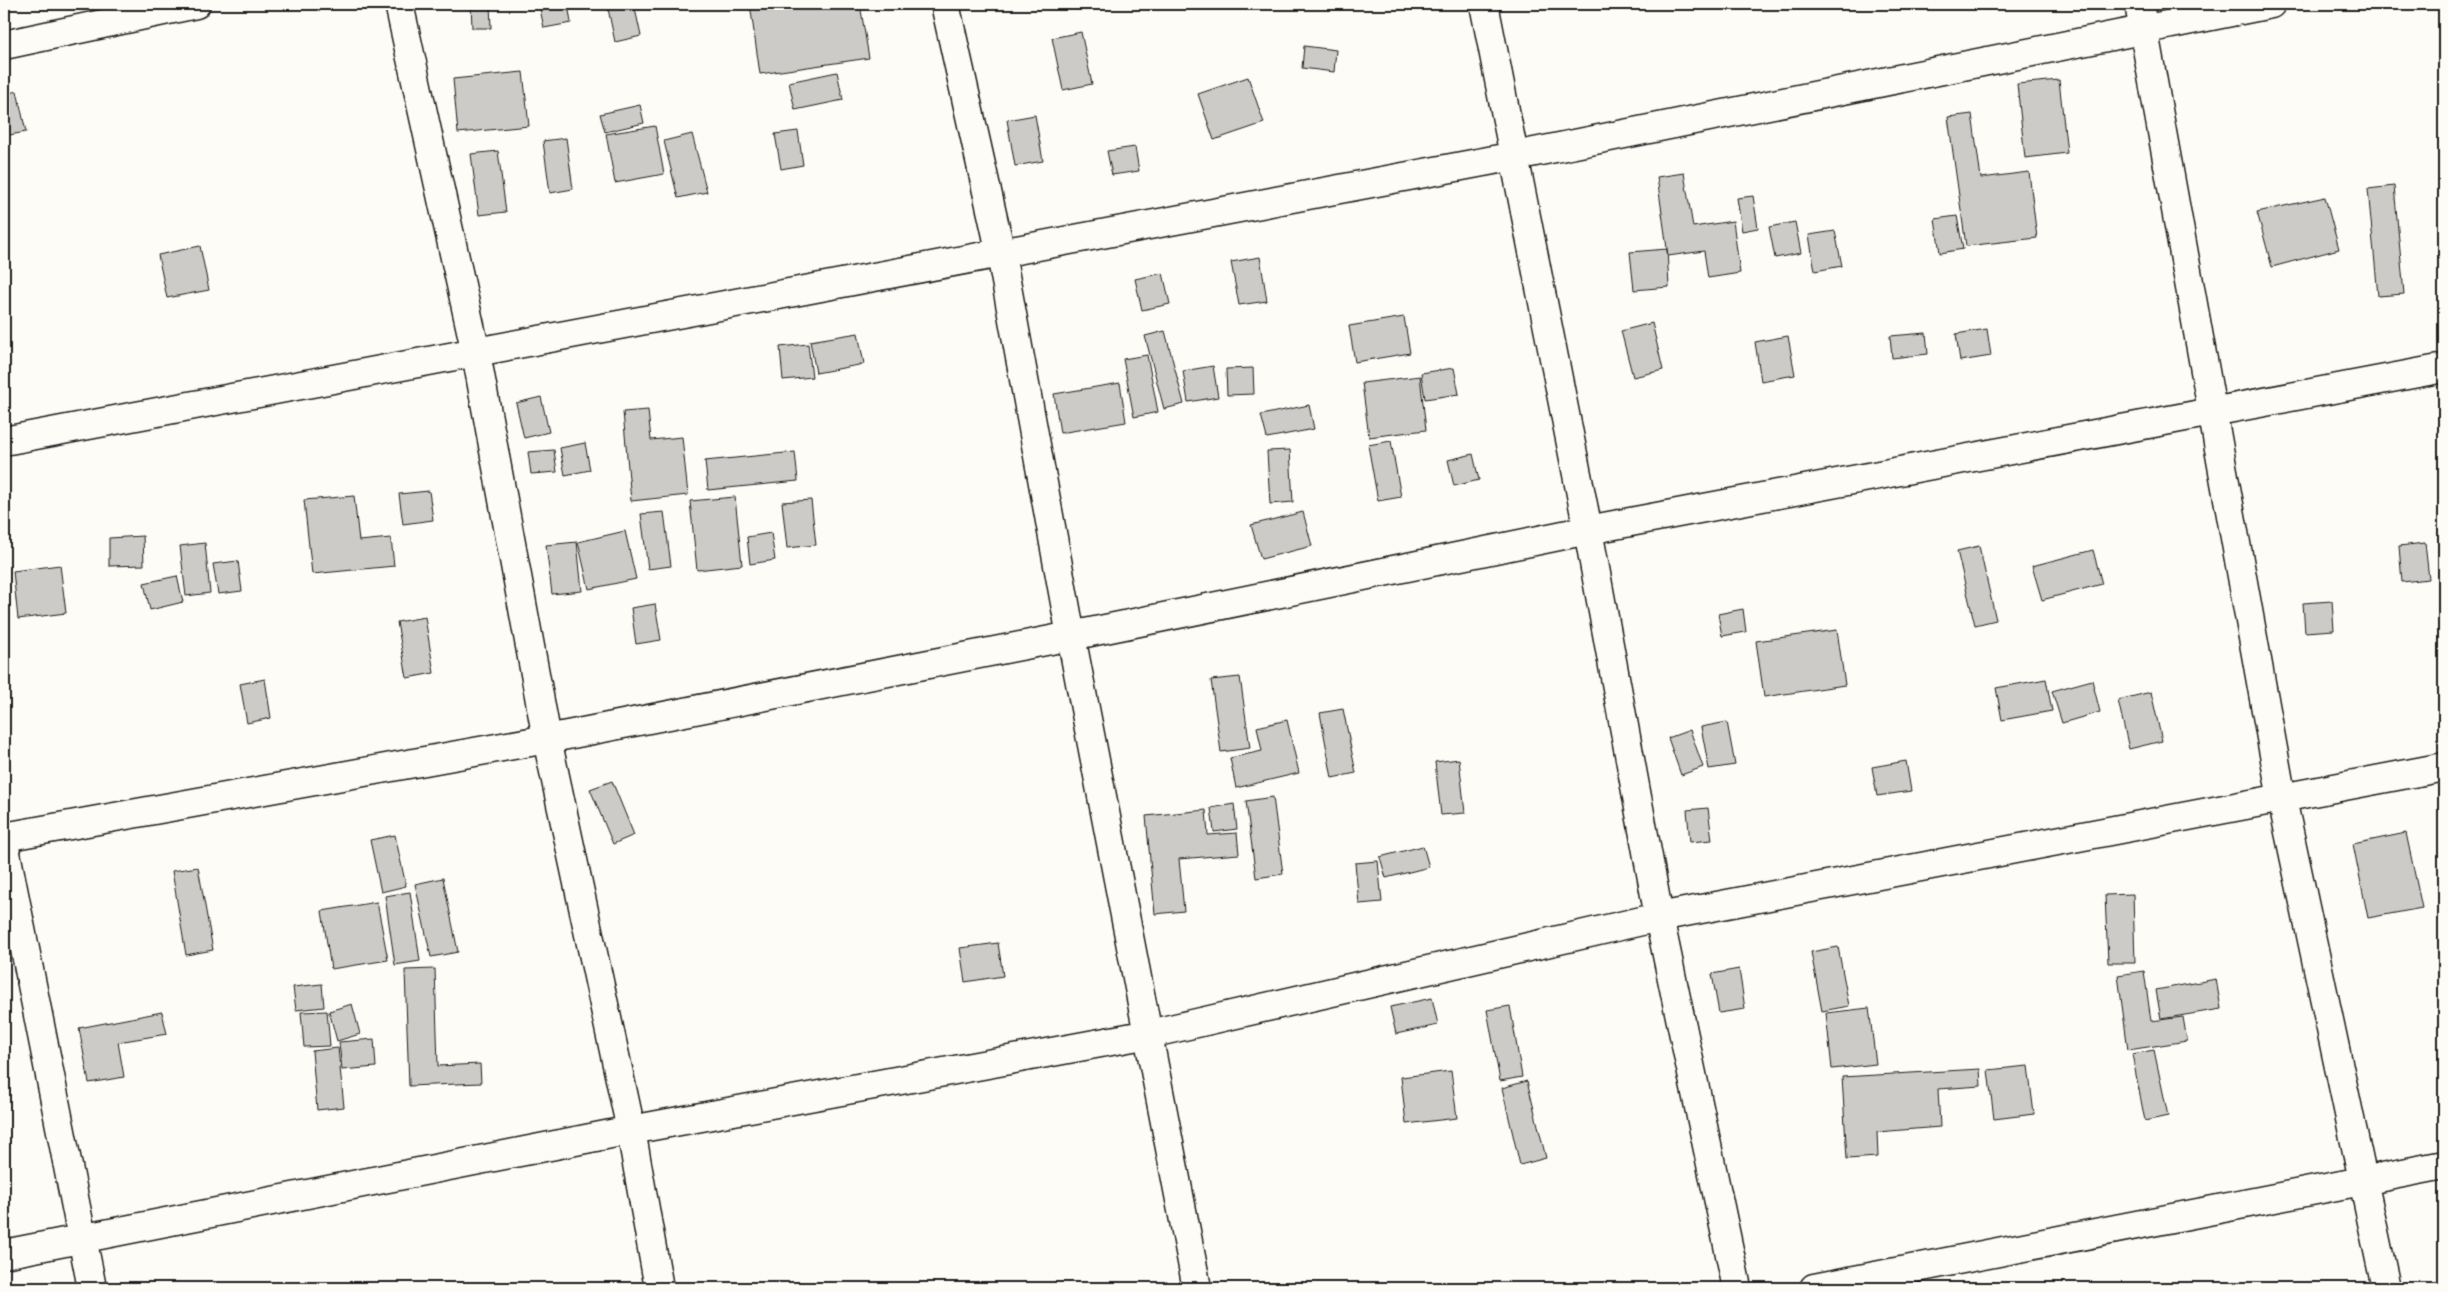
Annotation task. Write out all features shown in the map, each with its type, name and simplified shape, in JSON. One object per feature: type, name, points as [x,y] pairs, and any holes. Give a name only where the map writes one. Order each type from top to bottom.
[{"type":"street","points":[[4,45],[196,4]]},
{"type":"street","points":[[399,4],[476,353],[547,739],[630,1130],[659,1288]]},
{"type":"street","points":[[945,4],[1001,254],[1071,636],[1197,1288]]},
{"type":"street","points":[[1484,4],[1588,530],[1659,917],[1737,1288]]},
{"type":"street","points":[[4,441],[1515,156],[2141,16],[2271,4]]},
{"type":"street","points":[[2141,16],[2282,799],[2386,1288]]},
{"type":"street","points":[[4,836],[547,739],[1071,636],[1588,530],[2444,368]]},
{"type":"street","points":[[4,1254],[630,1130],[1149,1034],[1659,917],[2444,767]]},
{"type":"street","points":[[4,843],[92,1288]]},
{"type":"street","points":[[1814,1288],[2444,1166]]},
{"type":"building","points":[[471,4],[490,4],[491,28],[472,28]]},
{"type":"building","points":[[539,4],[568,4],[571,23],[544,28]]},
{"type":"building","points":[[607,4],[634,4],[641,36],[615,42]]},
{"type":"building","points":[[750,4],[777,4],[778,11],[827,4],[860,4],[869,58],[760,74]]},
{"type":"building","points":[[1081,32],[1092,84],[1063,90],[1052,38]]},
{"type":"building","points":[[1304,46],[1336,50],[1334,72],[1302,68]]},
{"type":"building","points":[[523,72],[529,126],[458,133],[453,79]]},
{"type":"building","points":[[837,72],[843,100],[795,110],[789,82]]},
{"type":"building","points":[[1248,77],[1264,123],[1214,140],[1198,94]]},
{"type":"building","points":[[2059,80],[2067,153],[2025,158],[2017,84]]},
{"type":"building","points":[[17,91],[26,132],[4,136],[4,94]]},
{"type":"building","points":[[640,105],[644,123],[605,132],[600,114]]},
{"type":"building","points":[[1972,114],[1981,178],[2029,172],[2037,238],[1966,246],[1948,117]]},
{"type":"building","points":[[1035,115],[1043,161],[1015,166],[1007,120]]},
{"type":"building","points":[[655,126],[664,174],[615,183],[606,134]]},
{"type":"building","points":[[798,131],[803,165],[781,169],[775,134]]},
{"type":"building","points":[[692,134],[707,192],[678,198],[664,141]]},
{"type":"building","points":[[566,138],[573,189],[550,193],[543,141]]},
{"type":"building","points":[[1135,147],[1139,171],[1112,175],[1107,151]]},
{"type":"building","points":[[498,151],[506,212],[479,215],[471,154]]},
{"type":"building","points":[[1684,173],[1693,227],[1733,221],[1740,273],[1708,278],[1704,251],[1668,256],[1657,177]]},
{"type":"building","points":[[2394,186],[2404,294],[2378,296],[2368,189]]},
{"type":"building","points":[[1753,196],[1758,228],[1742,231],[1737,198]]},
{"type":"building","points":[[2325,197],[2339,249],[2272,267],[2257,212]]},
{"type":"building","points":[[1957,216],[1963,249],[1940,253],[1935,219]]},
{"type":"building","points":[[1795,222],[1801,253],[1775,258],[1769,227]]},
{"type":"building","points":[[1835,231],[1842,266],[1815,271],[1809,235]]},
{"type":"building","points":[[200,246],[209,290],[167,298],[158,255]]},
{"type":"building","points":[[1667,249],[1669,287],[1634,290],[1630,252]]},
{"type":"building","points":[[1260,257],[1267,301],[1239,305],[1231,262]]},
{"type":"building","points":[[1163,273],[1170,304],[1142,310],[1135,279]]},
{"type":"building","points":[[1404,317],[1410,353],[1355,362],[1349,326]]},
{"type":"building","points":[[1652,323],[1663,370],[1633,377],[1621,331]]},
{"type":"building","points":[[1987,329],[1991,356],[1960,361],[1956,334]]},
{"type":"building","points":[[1165,331],[1184,404],[1164,409],[1145,336]]},
{"type":"building","points":[[858,333],[864,364],[816,373],[810,341]]},
{"type":"building","points":[[1926,333],[1928,354],[1892,358],[1890,336]]},
{"type":"building","points":[[1788,336],[1795,375],[1761,381],[1755,342]]},
{"type":"building","points":[[808,344],[812,377],[783,380],[780,347]]},
{"type":"building","points":[[1147,355],[1158,412],[1134,417],[1123,359]]},
{"type":"building","points":[[1213,366],[1218,397],[1188,402],[1183,371]]},
{"type":"building","points":[[1253,368],[1254,394],[1227,395],[1226,369]]},
{"type":"building","points":[[1454,368],[1459,394],[1425,399],[1421,373]]},
{"type":"building","points":[[1420,376],[1426,430],[1369,437],[1362,383]]},
{"type":"building","points":[[1120,383],[1126,422],[1060,433],[1054,394]]},
{"type":"building","points":[[541,397],[549,432],[524,438],[516,403]]},
{"type":"building","points":[[1309,405],[1314,429],[1267,438],[1261,415]]},
{"type":"building","points":[[648,410],[651,440],[682,437],[688,495],[631,501],[623,412]]},
{"type":"building","points":[[1391,441],[1401,497],[1378,501],[1368,445]]},
{"type":"building","points":[[585,443],[590,470],[565,475],[560,448]]},
{"type":"building","points":[[554,450],[557,472],[531,474],[528,452]]},
{"type":"building","points":[[1290,450],[1293,502],[1270,504],[1267,451]]},
{"type":"building","points":[[795,452],[798,481],[708,490],[705,461]]},
{"type":"building","points":[[1473,454],[1479,480],[1454,486],[1448,460]]},
{"type":"building","points":[[429,491],[433,520],[403,524],[399,494]]},
{"type":"building","points":[[354,496],[359,541],[391,538],[394,566],[312,574],[304,500]]},
{"type":"building","points":[[735,497],[742,565],[697,570],[690,501]]},
{"type":"building","points":[[811,500],[816,545],[787,548],[782,502]]},
{"type":"building","points":[[664,512],[671,566],[648,569],[641,514]]},
{"type":"building","points":[[1303,512],[1312,546],[1261,559],[1251,525]]},
{"type":"building","points":[[625,531],[636,579],[589,589],[578,542]]},
{"type":"building","points":[[771,533],[775,560],[750,564],[747,537]]},
{"type":"building","points":[[143,536],[144,565],[109,566],[109,538]]},
{"type":"building","points":[[577,542],[582,591],[552,594],[546,545]]},
{"type":"building","points":[[205,543],[210,593],[186,596],[180,546]]},
{"type":"building","points":[[2425,543],[2429,579],[2402,582],[2399,546]]},
{"type":"building","points":[[1979,546],[1996,620],[1975,625],[1957,551]]},
{"type":"building","points":[[2093,550],[2102,584],[2042,600],[2032,566]]},
{"type":"building","points":[[238,561],[242,591],[218,594],[213,564]]},
{"type":"building","points":[[60,565],[66,613],[18,619],[13,571]]},
{"type":"building","points":[[177,576],[183,602],[150,610],[144,583]]},
{"type":"building","points":[[2332,601],[2334,630],[2305,632],[2303,603]]},
{"type":"building","points":[[655,604],[661,640],[636,644],[631,608]]},
{"type":"building","points":[[1743,609],[1746,632],[1722,636],[1718,614]]},
{"type":"building","points":[[425,617],[434,673],[407,678],[397,622]]},
{"type":"building","points":[[1837,630],[1845,685],[1764,697],[1756,641]]},
{"type":"building","points":[[1240,677],[1250,748],[1221,752],[1211,680]]},
{"type":"building","points":[[265,679],[271,718],[247,723],[240,684]]},
{"type":"building","points":[[2046,679],[2052,711],[2002,720],[1996,688]]},
{"type":"building","points":[[2092,680],[2100,712],[2062,723],[2052,691]]},
{"type":"building","points":[[2151,692],[2162,741],[2129,749],[2118,700]]},
{"type":"building","points":[[1343,709],[1356,773],[1332,778],[1320,713]]},
{"type":"building","points":[[1287,720],[1299,773],[1236,788],[1230,758],[1262,751],[1257,727]]},
{"type":"building","points":[[1727,722],[1735,765],[1709,769],[1701,727]]},
{"type":"building","points":[[1690,730],[1703,767],[1681,775],[1668,738]]},
{"type":"building","points":[[1459,759],[1465,813],[1441,815],[1435,762]]},
{"type":"building","points":[[1906,761],[1911,791],[1877,796],[1872,767]]},
{"type":"building","points":[[612,781],[634,835],[613,844],[590,789]]},
{"type":"building","points":[[1273,797],[1283,874],[1256,878],[1246,801]]},
{"type":"building","points":[[1234,804],[1237,829],[1214,832],[1211,808]]},
{"type":"building","points":[[1708,808],[1712,840],[1690,842],[1687,810]]},
{"type":"building","points":[[1206,810],[1208,835],[1237,833],[1239,854],[1179,859],[1184,911],[1155,914],[1146,816]]},
{"type":"building","points":[[2406,833],[2422,908],[2368,918],[2353,844]]},
{"type":"building","points":[[395,835],[406,886],[381,892],[370,840]]},
{"type":"building","points":[[1423,846],[1429,867],[1386,878],[1380,857]]},
{"type":"building","points":[[1378,861],[1382,902],[1359,904],[1355,863]]},
{"type":"building","points":[[198,867],[213,950],[186,955],[172,871]]},
{"type":"building","points":[[443,878],[458,952],[431,957],[415,884]]},
{"type":"building","points":[[410,892],[420,961],[395,965],[385,896]]},
{"type":"building","points":[[2133,894],[2135,963],[2108,963],[2105,895]]},
{"type":"building","points":[[377,902],[388,960],[331,969],[322,911]]},
{"type":"building","points":[[998,943],[1003,976],[965,982],[960,948]]},
{"type":"building","points":[[1838,947],[1849,1006],[1822,1011],[1811,952]]},
{"type":"building","points":[[435,969],[438,1066],[480,1064],[481,1083],[409,1086],[405,970]]},
{"type":"building","points":[[1739,969],[1745,1009],[1719,1013],[1712,974]]},
{"type":"building","points":[[2144,971],[2151,1021],[2183,1017],[2187,1041],[2128,1050],[2118,975]]},
{"type":"building","points":[[2444,973],[2444,1047],[2443,1047],[2440,974]]},
{"type":"building","points":[[2216,979],[2221,1009],[2161,1019],[2156,990]]},
{"type":"building","points":[[322,984],[324,1007],[296,1010],[293,987]]},
{"type":"building","points":[[1432,998],[1438,1025],[1396,1034],[1390,1007]]},
{"type":"building","points":[[352,1004],[360,1034],[337,1041],[329,1011]]},
{"type":"building","points":[[1510,1006],[1522,1077],[1500,1081],[1487,1010]]},
{"type":"building","points":[[1869,1008],[1876,1064],[1832,1069],[1826,1013]]},
{"type":"building","points":[[327,1011],[330,1046],[304,1047],[301,1012]]},
{"type":"building","points":[[162,1012],[167,1034],[118,1042],[124,1077],[89,1083],[79,1028]]},
{"type":"building","points":[[374,1039],[376,1067],[342,1070],[339,1042]]},
{"type":"building","points":[[338,1048],[344,1107],[317,1110],[312,1051]]},
{"type":"building","points":[[2154,1050],[2168,1116],[2145,1121],[2132,1054]]},
{"type":"building","points":[[2028,1066],[2034,1114],[1994,1119],[1988,1070]]},
{"type":"building","points":[[1980,1069],[1981,1086],[1938,1089],[1940,1127],[1877,1132],[1878,1157],[1847,1159],[1842,1077]]},
{"type":"building","points":[[1451,1071],[1457,1118],[1406,1124],[1401,1077]]},
{"type":"building","points":[[1527,1081],[1546,1158],[1520,1165],[1502,1088]]}]
